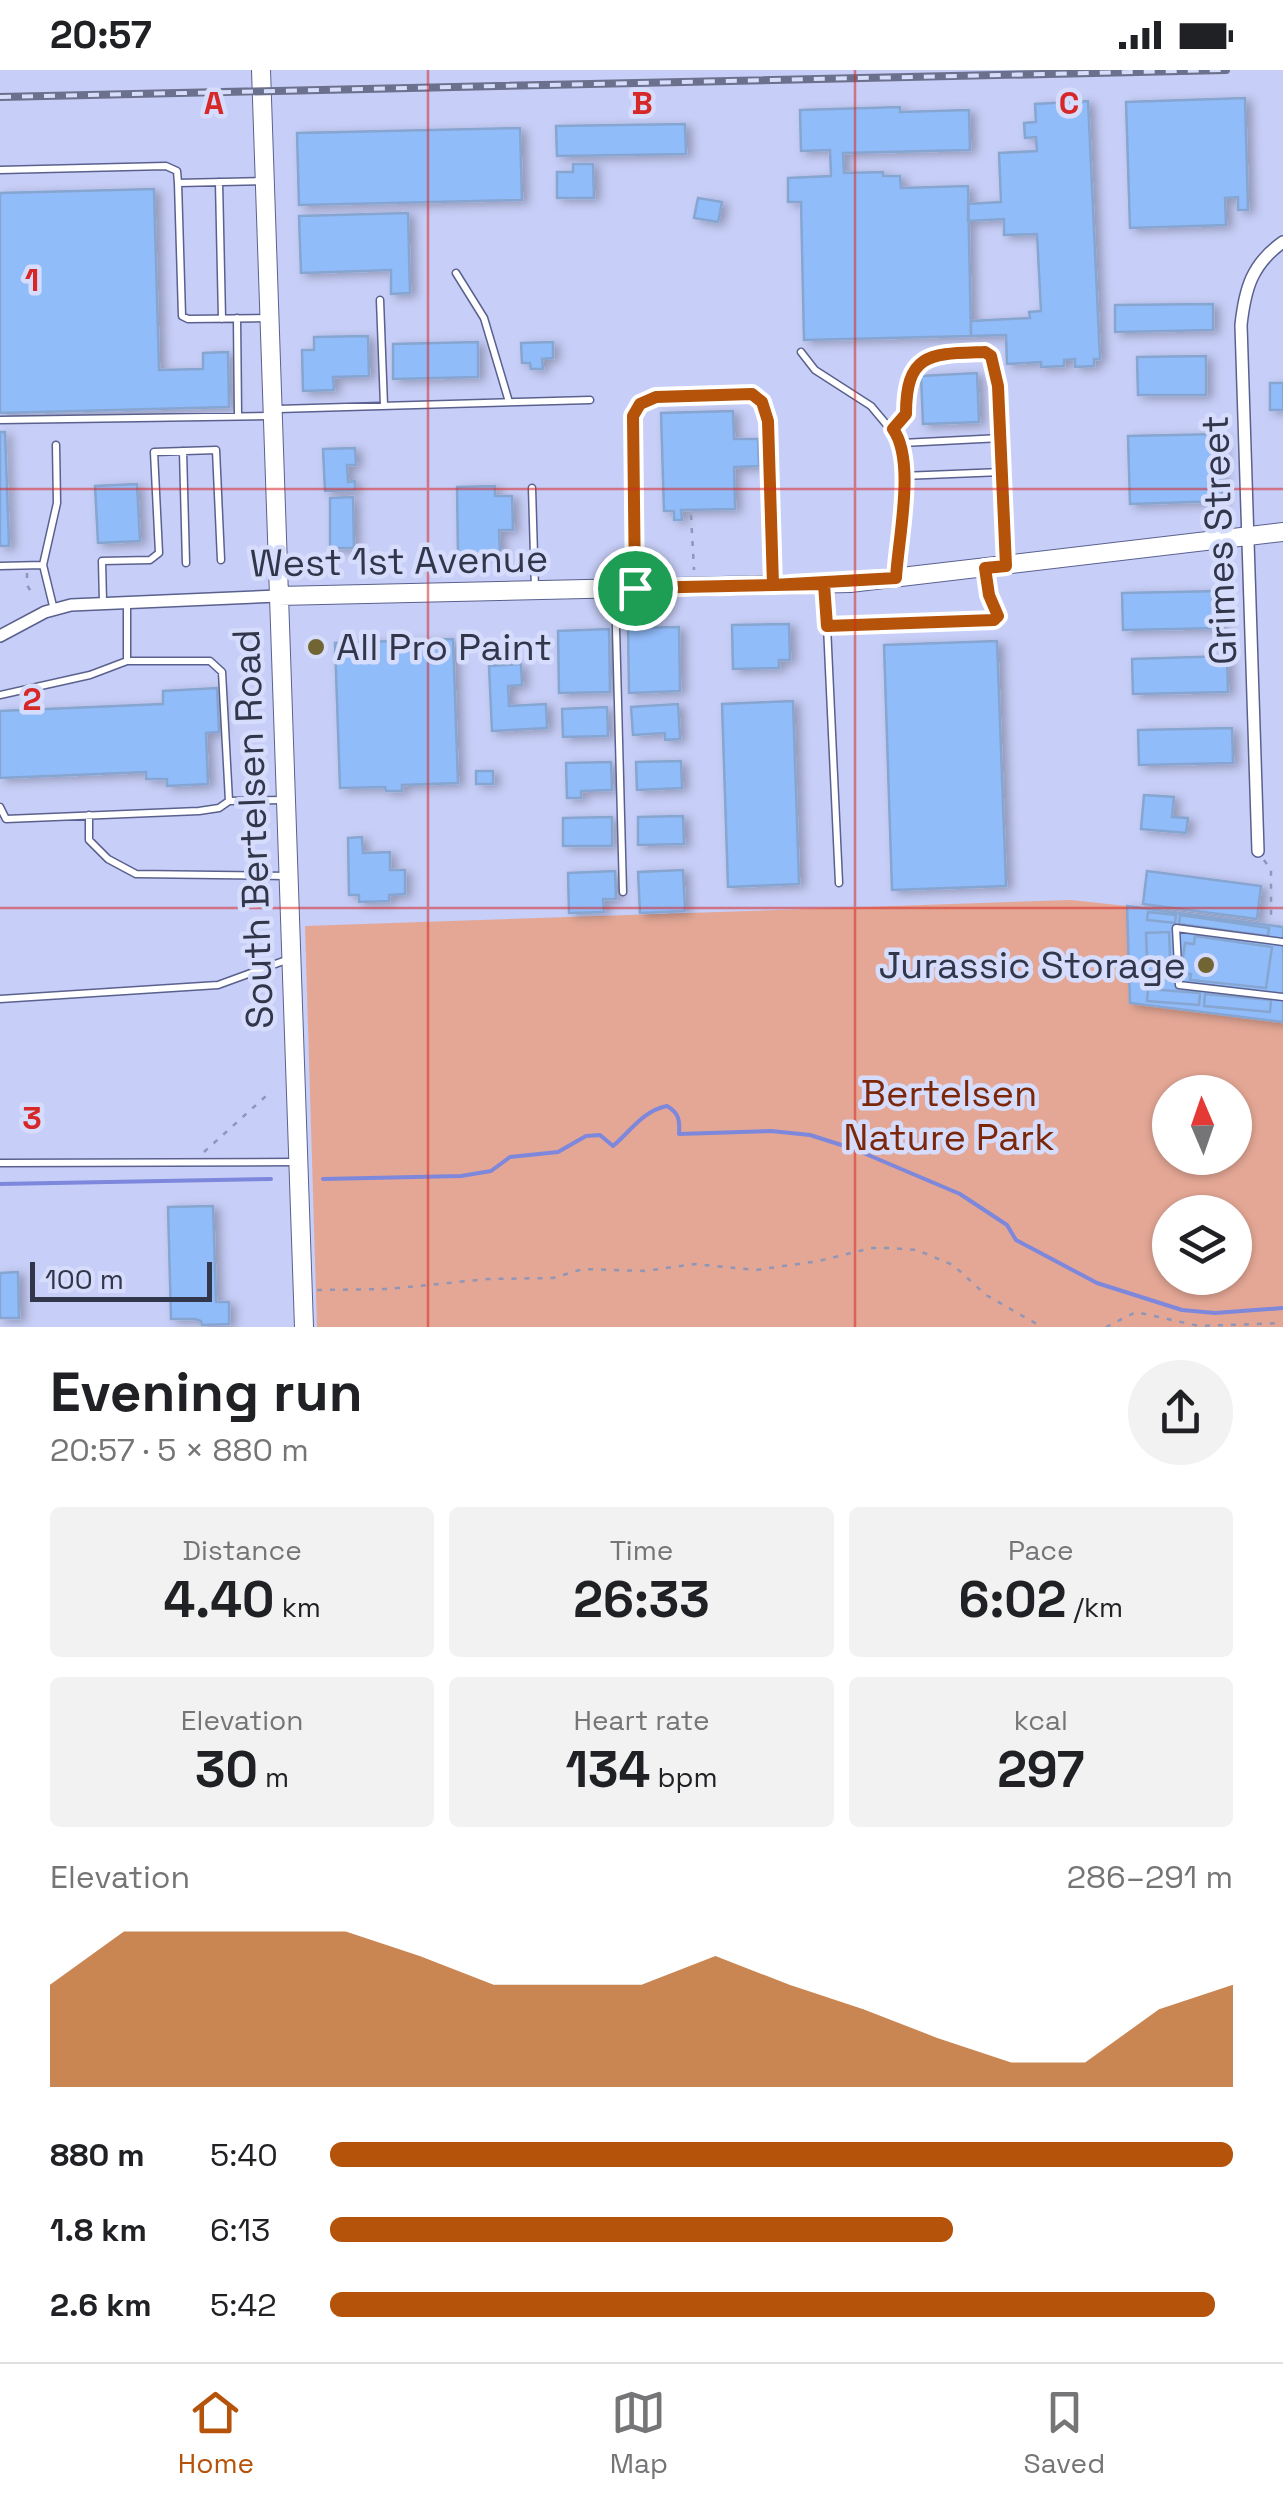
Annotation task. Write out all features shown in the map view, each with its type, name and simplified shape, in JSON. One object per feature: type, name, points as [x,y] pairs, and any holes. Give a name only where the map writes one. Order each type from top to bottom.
[{"type":"street","name":"South Bertelsen Road","points":[[262,70],[304,1327]]},
{"type":"street","name":"Grimes Street","points":[[1258,851],[1244,302],[1248,280],[1259,262],[1283,242]]},
{"type":"street","name":"West 1st Avenue","points":[[0,636],[54,610],[103,602],[824,584],[1283,532]]},
{"type":"lane","points":[[0,170],[166,166],[177,171],[182,316],[269,318]]},
{"type":"lane","points":[[178,184],[265,180]]},
{"type":"lane","points":[[219,182],[222,318]]},
{"type":"lane","points":[[456,273],[484,318],[509,402]]},
{"type":"lane","points":[[380,300],[384,406]]},
{"type":"lane","points":[[237,318],[238,416]]},
{"type":"lane","points":[[802,352],[815,370],[871,406],[902,443],[896,578]]},
{"type":"lane","points":[[893,429],[906,414],[906,384],[925,359],[934,354],[985,352],[991,356],[998,386],[1006,566]]},
{"type":"lane","points":[[635,588],[634,410],[656,397],[752,394],[762,402],[768,421],[773,585]]},
{"type":"lane","points":[[0,420],[238,416],[384,406],[590,400]]},
{"type":"lane","points":[[902,443],[1000,438]]},
{"type":"lane","points":[[54,610],[43,565],[58,503],[56,444]]},
{"type":"lane","points":[[103,602],[102,561],[150,560],[158,553],[154,452],[216,450],[221,560]]},
{"type":"lane","points":[[183,451],[186,563]]},
{"type":"lane","points":[[902,476],[1002,472]]},
{"type":"lane","points":[[532,488],[535,590]]},
{"type":"lane","points":[[0,566],[43,565]]},
{"type":"lane","points":[[827,626],[994,620],[998,616],[989,595],[985,568]]},
{"type":"lane","points":[[824,584],[839,883]]},
{"type":"lane","points":[[615,588],[623,892]]},
{"type":"lane","points":[[127,602],[128,661]]},
{"type":"lane","points":[[0,695],[90,676],[128,661],[210,661],[222,672],[229,801]]},
{"type":"lane","points":[[0,808],[6,818],[199,811],[219,808],[229,801],[285,800]]},
{"type":"lane","points":[[89,815],[89,840],[108,859],[136,874],[288,876]]},
{"type":"lane","points":[[1283,942],[1176,928],[1178,985],[1283,997]]},
{"type":"lane","points":[[0,1000],[218,985],[291,958]]},
{"type":"lane","points":[[0,1163],[298,1162]]},
{"type":"path","points":[[691,515],[694,570]]},
{"type":"path","points":[[1258,851],[1271,870],[1270,919]]},
{"type":"path","points":[[191,1162],[266,1096]]},
{"type":"path","points":[[303,1290],[388,1290],[488,1279],[553,1278],[583,1269],[645,1271],[695,1264],[756,1270],[871,1248],[890,1248],[935,1255],[953,1265],[986,1295],[1042,1327]]},
{"type":"path","points":[[1106,1327],[1136,1312],[1199,1326],[1283,1323]]},
{"type":"green space","name":"Bertelsen Nature Park","points":[[1071,900],[1127,906],[1130,1002],[1283,1022],[1283,1327],[317,1327],[305,926]]},
{"type":"building","points":[[1245,98],[1248,210],[1238,210],[1238,197],[1225,198],[1226,225],[1130,228],[1126,102]]},
{"type":"building","points":[[1088,101],[1100,359],[1094,359],[1094,366],[1075,367],[1075,359],[1064,360],[1064,366],[1041,367],[1041,362],[1007,364],[1006,335],[971,336],[971,321],[1030,318],[1029,312],[1041,311],[1037,234],[1004,235],[1004,219],[968,221],[968,204],[1001,202],[999,153],[1037,151],[1036,137],[1025,138],[1024,123],[1036,122],[1035,104]]},
{"type":"building","points":[[900,107],[900,112],[969,110],[970,150],[843,153],[844,173],[883,172],[883,176],[900,176],[901,188],[968,186],[971,336],[804,340],[801,202],[788,202],[788,178],[831,176],[830,150],[801,151],[800,110]]},
{"type":"building","points":[[685,124],[686,154],[557,156],[556,126]]},
{"type":"building","points":[[520,128],[522,200],[299,205],[297,133]]},
{"type":"building","points":[[573,164],[593,164],[594,198],[557,198],[557,172],[573,172]]},
{"type":"building","points":[[154,189],[159,370],[203,369],[203,353],[228,352],[229,407],[0,413],[0,193]]},
{"type":"building","points":[[698,198],[722,202],[718,222],[694,218]]},
{"type":"building","points":[[408,213],[410,293],[391,294],[391,270],[301,273],[299,216]]},
{"type":"building","points":[[1213,304],[1213,330],[1115,332],[1115,305]]},
{"type":"building","points":[[368,336],[369,376],[333,377],[334,390],[303,391],[302,350],[314,350],[314,337]]},
{"type":"building","points":[[478,342],[478,377],[393,379],[393,344]]},
{"type":"building","points":[[553,342],[553,358],[542,359],[543,369],[531,369],[530,363],[522,363],[521,343]]},
{"type":"building","points":[[1206,356],[1206,395],[1138,395],[1137,357]]},
{"type":"building","points":[[977,373],[979,422],[923,424],[921,376]]},
{"type":"building","points":[[1270,383],[1283,383],[1283,410],[1270,410]]},
{"type":"building","points":[[733,411],[734,439],[758,439],[759,466],[734,467],[735,509],[681,510],[682,520],[674,520],[674,511],[664,511],[661,413]]},
{"type":"building","points":[[0,432],[5,432],[9,546],[0,546]]},
{"type":"building","points":[[1221,434],[1222,465],[1217,465],[1217,472],[1221,472],[1222,501],[1130,504],[1128,436]]},
{"type":"building","points":[[355,448],[356,465],[347,465],[348,482],[355,481],[355,490],[325,491],[323,449]]},
{"type":"building","points":[[137,484],[140,541],[98,543],[95,486]]},
{"type":"building","points":[[495,486],[495,496],[512,496],[513,530],[499,530],[500,553],[458,554],[457,487]]},
{"type":"building","points":[[353,497],[354,548],[330,548],[330,498]]},
{"type":"building","points":[[1220,591],[1221,628],[1123,630],[1122,593]]},
{"type":"building","points":[[789,624],[790,660],[779,660],[779,668],[733,669],[732,625]]},
{"type":"building","points":[[679,627],[680,691],[629,693],[628,628]]},
{"type":"building","points":[[609,629],[610,692],[559,693],[558,631]]},
{"type":"building","points":[[453,639],[458,783],[402,785],[402,791],[386,791],[385,787],[340,788],[335,643]]},
{"type":"building","points":[[997,641],[1006,886],[892,890],[884,645]]},
{"type":"building","points":[[1227,656],[1228,692],[1133,694],[1132,659]]},
{"type":"building","points":[[521,664],[522,685],[508,686],[509,706],[546,704],[547,728],[492,731],[489,666]]},
{"type":"building","points":[[217,688],[219,732],[206,733],[208,784],[167,786],[167,779],[146,779],[146,772],[0,778],[0,711],[163,704],[163,691]]},
{"type":"building","points":[[793,701],[799,884],[728,887],[722,704]]},
{"type":"building","points":[[678,704],[680,739],[665,740],[665,733],[633,735],[631,707]]},
{"type":"building","points":[[607,707],[608,736],[563,737],[562,709]]},
{"type":"building","points":[[1232,728],[1233,763],[1139,765],[1138,730]]},
{"type":"building","points":[[681,761],[682,788],[637,790],[636,762]]},
{"type":"building","points":[[611,762],[612,790],[581,791],[581,798],[567,798],[566,763]]},
{"type":"building","points":[[476,771],[493,771],[493,784],[476,784]]},
{"type":"building","points":[[1144,795],[1174,797],[1172,817],[1188,818],[1186,833],[1141,829]]},
{"type":"building","points":[[683,816],[684,844],[638,845],[638,817]]},
{"type":"building","points":[[612,817],[612,846],[563,846],[563,818]]},
{"type":"building","points":[[362,837],[363,853],[390,852],[390,870],[405,870],[405,894],[389,895],[389,901],[359,902],[359,895],[349,895],[348,838]]},
{"type":"building","points":[[683,870],[685,911],[640,913],[638,872]]},
{"type":"building","points":[[615,871],[616,899],[603,899],[604,912],[569,913],[568,873]]},
{"type":"building","points":[[1147,871],[1261,886],[1257,919],[1143,904]]},
{"type":"building","name":"Jurassic Storage","points":[[1127,906],[1283,927],[1283,1022],[1130,1003]]},
{"type":"building","points":[[1148,912],[1176,915],[1175,923],[1147,920]]},
{"type":"building","points":[[1180,915],[1269,928],[1268,936],[1179,924]]},
{"type":"building","points":[[1169,932],[1171,979],[1148,980],[1146,933]]},
{"type":"building","points":[[1195,936],[1272,947],[1266,988],[1190,980],[1187,965],[1182,964],[1185,943],[1194,944]]},
{"type":"building","points":[[1148,989],[1200,993],[1199,1005],[1147,1001]]},
{"type":"building","points":[[1205,994],[1271,1000],[1270,1012],[1204,1006]]},
{"type":"building","points":[[213,1206],[216,1302],[229,1302],[229,1324],[202,1325],[195,1319],[171,1319],[168,1207]]},
{"type":"building","points":[[18,1272],[19,1318],[0,1318],[0,1273]]},
{"type":"waterway","points":[[323,1179],[461,1176],[491,1171],[510,1157],[558,1152],[586,1136],[600,1135],[613,1146],[643,1117],[667,1106],[678,1117],[679,1134],[771,1131],[810,1135],[854,1149],[960,1194],[1007,1225],[1016,1240],[1097,1283],[1182,1310],[1215,1313],[1283,1308]]},
{"type":"waterway","points":[[0,1184],[271,1179]]},
{"type":"railway","points":[[0,97],[1226,70]]},
{"type":"place","name":"All Pro Paint","points":[[316,647]]},
{"type":"place","name":"Jurassic Storage","points":[[1206,965]]},
{"type":"route","points":[[985,352],[991,356],[998,386],[1006,566],[985,568],[989,595],[998,616],[994,620],[827,626],[824,584],[635,588],[633,416],[640,404],[656,397],[759,397],[768,421],[773,585],[896,578],[902,443],[893,429],[906,414],[906,384],[925,359],[934,354],[985,352]]}]
